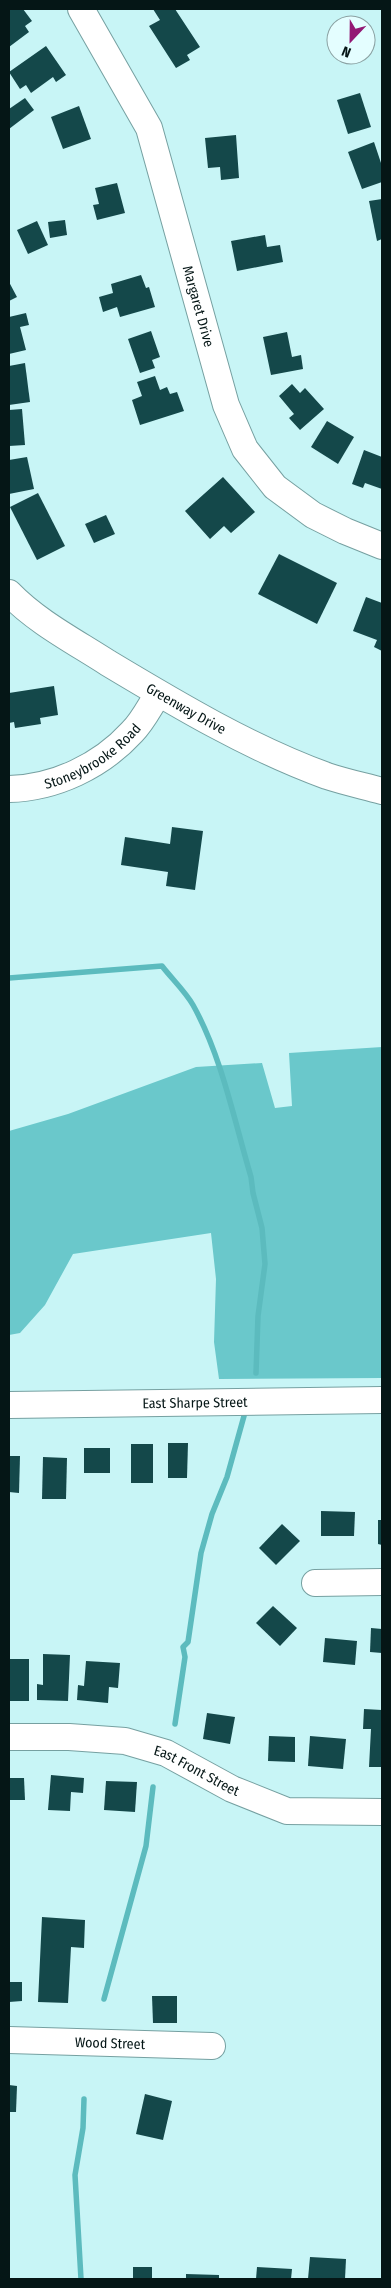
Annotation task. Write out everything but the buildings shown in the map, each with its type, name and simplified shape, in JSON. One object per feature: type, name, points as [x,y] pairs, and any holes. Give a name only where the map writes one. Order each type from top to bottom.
[{"type":"street","name":"Margaret Drive","points":[[81,9],[150,128],[226,405],[245,449],[275,487],[313,515],[345,532],[382,546]]},
{"type":"street","name":"Greenway Drive","points":[[9,593],[24,608],[46,623],[158,694],[282,757],[329,776],[382,791]]},
{"type":"street","name":"Stoneybrooke Road","points":[[9,789],[58,781],[99,762],[133,732],[158,694]]},
{"type":"street","name":"East Sharpe Street","points":[[9,1405],[382,1400]]},
{"type":"street","points":[[315,1583],[382,1582]]},
{"type":"street","name":"East Front Street","points":[[9,1737],[69,1737],[125,1741],[166,1754],[232,1789],[287,1811],[382,1812]]},
{"type":"street","name":"Wood Street","points":[[9,2040],[212,2046]]},
{"type":"shaded area","points":[[382,1047],[382,1378],[219,1379],[214,1342],[216,1279],[211,1233],[73,1254],[45,1305],[20,1333],[9,1335],[9,1131],[68,1114],[196,1067],[262,1063],[275,1108],[292,1106],[289,1053]]},
{"type":"waterway","points":[[9,978],[162,966],[190,1000],[203,1025],[220,1067],[251,1177],[262,1228],[265,1264],[258,1316],[256,1373]]},
{"type":"waterway","points":[[175,1724],[185,1657],[183,1647],[188,1642],[201,1553],[212,1514],[227,1477],[244,1416]]},
{"type":"waterway","points":[[104,1999],[146,1846],[153,1787]]},
{"type":"waterway","points":[[81,2279],[75,2175],[83,2128],[84,2099]]}]
